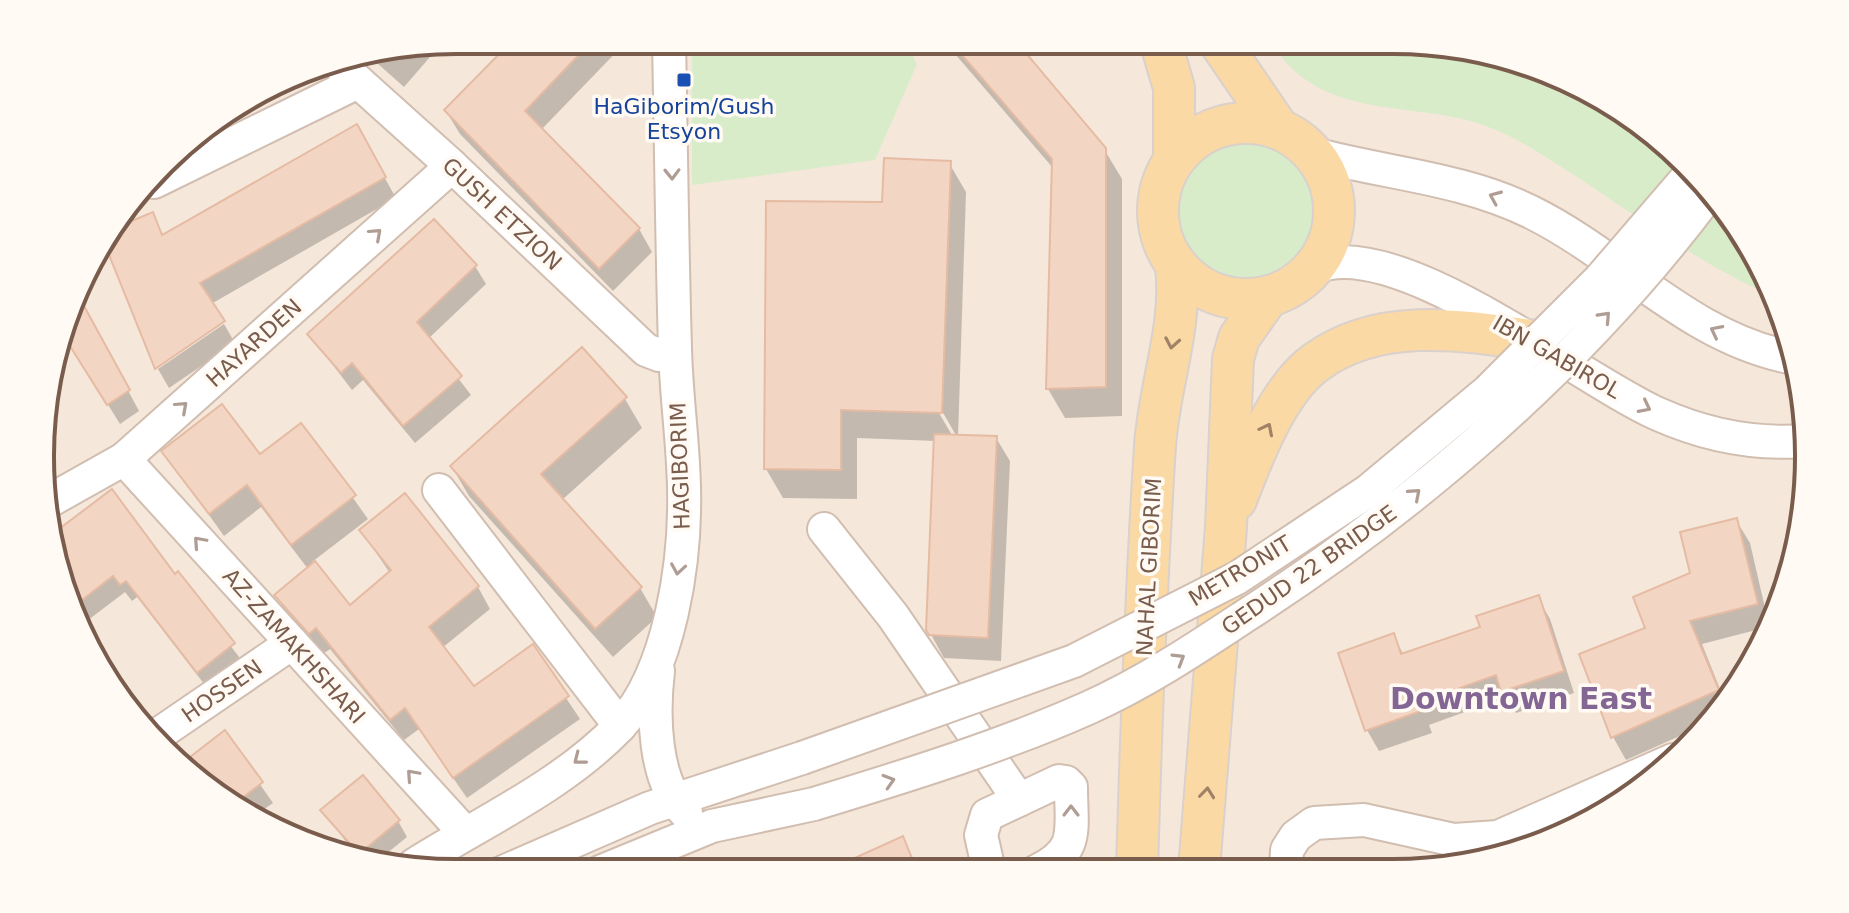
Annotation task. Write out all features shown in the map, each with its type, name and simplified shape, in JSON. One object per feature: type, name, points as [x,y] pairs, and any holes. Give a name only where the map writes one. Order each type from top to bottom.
[{"type":"main road","points":[[1164,54],[1174,88],[1174,159],[1161,189],[1158,221],[1176,266],[1195,284],[1218,295],[1243,300],[1268,297],[1293,286],[1314,268],[1327,245],[1334,220],[1331,185],[1314,154],[1298,139],[1278,128],[1256,123],[1230,124],[1206,132],[1174,159]]},
{"type":"main road","points":[[1228,54],[1278,128]]},
{"type":"main road","name":"NAHAL GIBORIM","points":[[1137,859],[1141,713],[1156,441],[1177,316],[1176,266]]},
{"type":"main road","points":[[1200,859],[1226,527],[1233,359],[1239,338],[1268,297]]},
{"type":"main road","points":[[1226,527],[1252,458],[1280,404],[1313,364],[1360,339],[1413,330],[1478,332],[1529,340]]},
{"type":"street","name":"HAGIBORIM","points":[[426,858],[558,776],[620,726],[660,655],[682,546],[684,488],[675,352],[669,54]]},
{"type":"street","name":"GUSH ETZION","points":[[345,70],[452,166],[646,350],[659,355],[675,352]]},
{"type":"street","points":[[170,174],[358,82]]},
{"type":"street","points":[[1314,154],[1450,182],[1484,192],[1533,213],[1687,316],[1728,337],[1782,355]]},
{"type":"street","name":"HAYARDEN","points":[[56,497],[124,459],[452,166]]},
{"type":"street","name":"METRONIT","points":[[534,859],[674,799],[802,758],[1074,661],[1237,578],[1368,491],[1488,391],[1600,279],[1685,180]]},
{"type":"street","name":"GEDUD 22 BRIDGE","points":[[712,826],[814,804],[914,774],[1090,707],[1180,659],[1291,587],[1396,511],[1492,428],[1634,286],[1703,201]]},
{"type":"street","name":"IBN GABIROL","points":[[1314,268],[1341,260],[1376,264],[1446,294],[1616,393],[1702,431],[1744,441],[1794,441]]},
{"type":"street","name":"AZ-ZAMAKHSHARI","points":[[124,459],[465,833]]},
{"type":"street","points":[[439,490],[620,726]]},
{"type":"street","points":[[824,529],[893,616],[1019,800]]},
{"type":"street","name":"HOSSEN","points":[[163,731],[292,643]]},
{"type":"street","points":[[660,655],[657,727],[663,768],[674,799],[690,817],[712,826]]},
{"type":"street","points":[[1286,859],[1296,836],[1314,823],[1364,820],[1454,840],[1498,837],[1639,775]]},
{"type":"street","points":[[987,859],[982,826],[987,815],[1059,781],[1071,787],[1068,848],[1060,859]]},
{"type":"street","points":[[632,859],[712,826]]},
{"type":"shaded area","points":[[456,54],[1392,54],[1445,57],[1497,68],[1522,75],[1581,101],[1748,269],[1753,278],[1774,327],[1792,404],[1795,456],[1792,509],[1781,561],[1764,611],[1741,658],[1712,702],[1677,741],[1638,776],[1594,805],[1522,838],[1445,856],[1392,859],[456,859],[404,856],[352,845],[302,828],[255,805],[211,776],[172,741],[137,702],[108,658],[75,586],[57,509],[55,430],[68,352],[96,278],[137,211],[191,154],[255,108],[327,75],[404,57]]},
{"type":"green space","points":[[692,54],[912,54],[917,64],[875,160],[692,185]]},
{"type":"green space","points":[[1280,54],[1445,57],[1522,75],[1571,96],[1638,137],[1677,172],[1712,211],[1741,255],[1758,289],[1698,257],[1507,135],[1454,117],[1339,97],[1313,85]]},
{"type":"green space","points":[[1244,138],[1272,143],[1295,159],[1311,182],[1316,210],[1311,238],[1295,261],[1272,277],[1244,282],[1216,277],[1193,261],[1177,238],[1172,210],[1177,182],[1193,159],[1216,143]]},
{"type":"building","points":[[499,54],[580,54],[525,111],[640,228],[599,269],[444,110]]},
{"type":"building","points":[[961,54],[1027,54],[1106,148],[1106,387],[1046,389],[1052,159]]},
{"type":"building","points":[[357,124],[386,177],[200,283],[225,321],[155,369],[109,254],[130,222],[153,212],[162,235]]},
{"type":"building","points":[[884,158],[951,161],[942,413],[841,410],[841,470],[764,469],[766,201],[882,202]]},
{"type":"building","points":[[434,219],[477,265],[417,322],[462,376],[403,426],[352,363],[341,373],[307,334]]},
{"type":"building","points":[[84,305],[130,390],[107,405],[70,346]]},
{"type":"building","points":[[582,347],[627,397],[541,474],[642,587],[595,629],[450,466]]},
{"type":"building","points":[[222,404],[260,454],[301,423],[356,495],[291,545],[247,485],[209,514],[161,451]]},
{"type":"building","points":[[934,434],[997,436],[988,638],[929,635],[926,630]]},
{"type":"building","points":[[112,489],[175,574],[178,571],[235,643],[197,673],[126,581],[120,585],[113,576],[81,601],[61,528]]},
{"type":"building","points":[[405,493],[479,586],[429,627],[474,686],[533,644],[569,696],[453,778],[405,708],[390,720],[316,628],[309,634],[274,595],[315,561],[350,605],[391,570],[359,530]]},
{"type":"building","points":[[1737,518],[1758,604],[1690,621],[1719,690],[1611,738],[1579,654],[1645,628],[1633,597],[1690,573],[1680,532]]},
{"type":"building","points":[[1539,595],[1564,671],[1501,692],[1496,675],[1418,703],[1421,711],[1365,731],[1338,653],[1394,633],[1401,654],[1480,627],[1476,616]]},
{"type":"building","points":[[225,730],[263,782],[243,797],[189,757]]},
{"type":"building","points":[[363,775],[400,820],[366,848],[351,845],[320,810]]},
{"type":"building","points":[[903,836],[912,859],[853,859]]},
{"type":"place","name":"HaGiborim/Gush Etsyon","points":[[684,80]]},
{"type":"district","name":"Downtown East","points":[[1521,698]]}]
